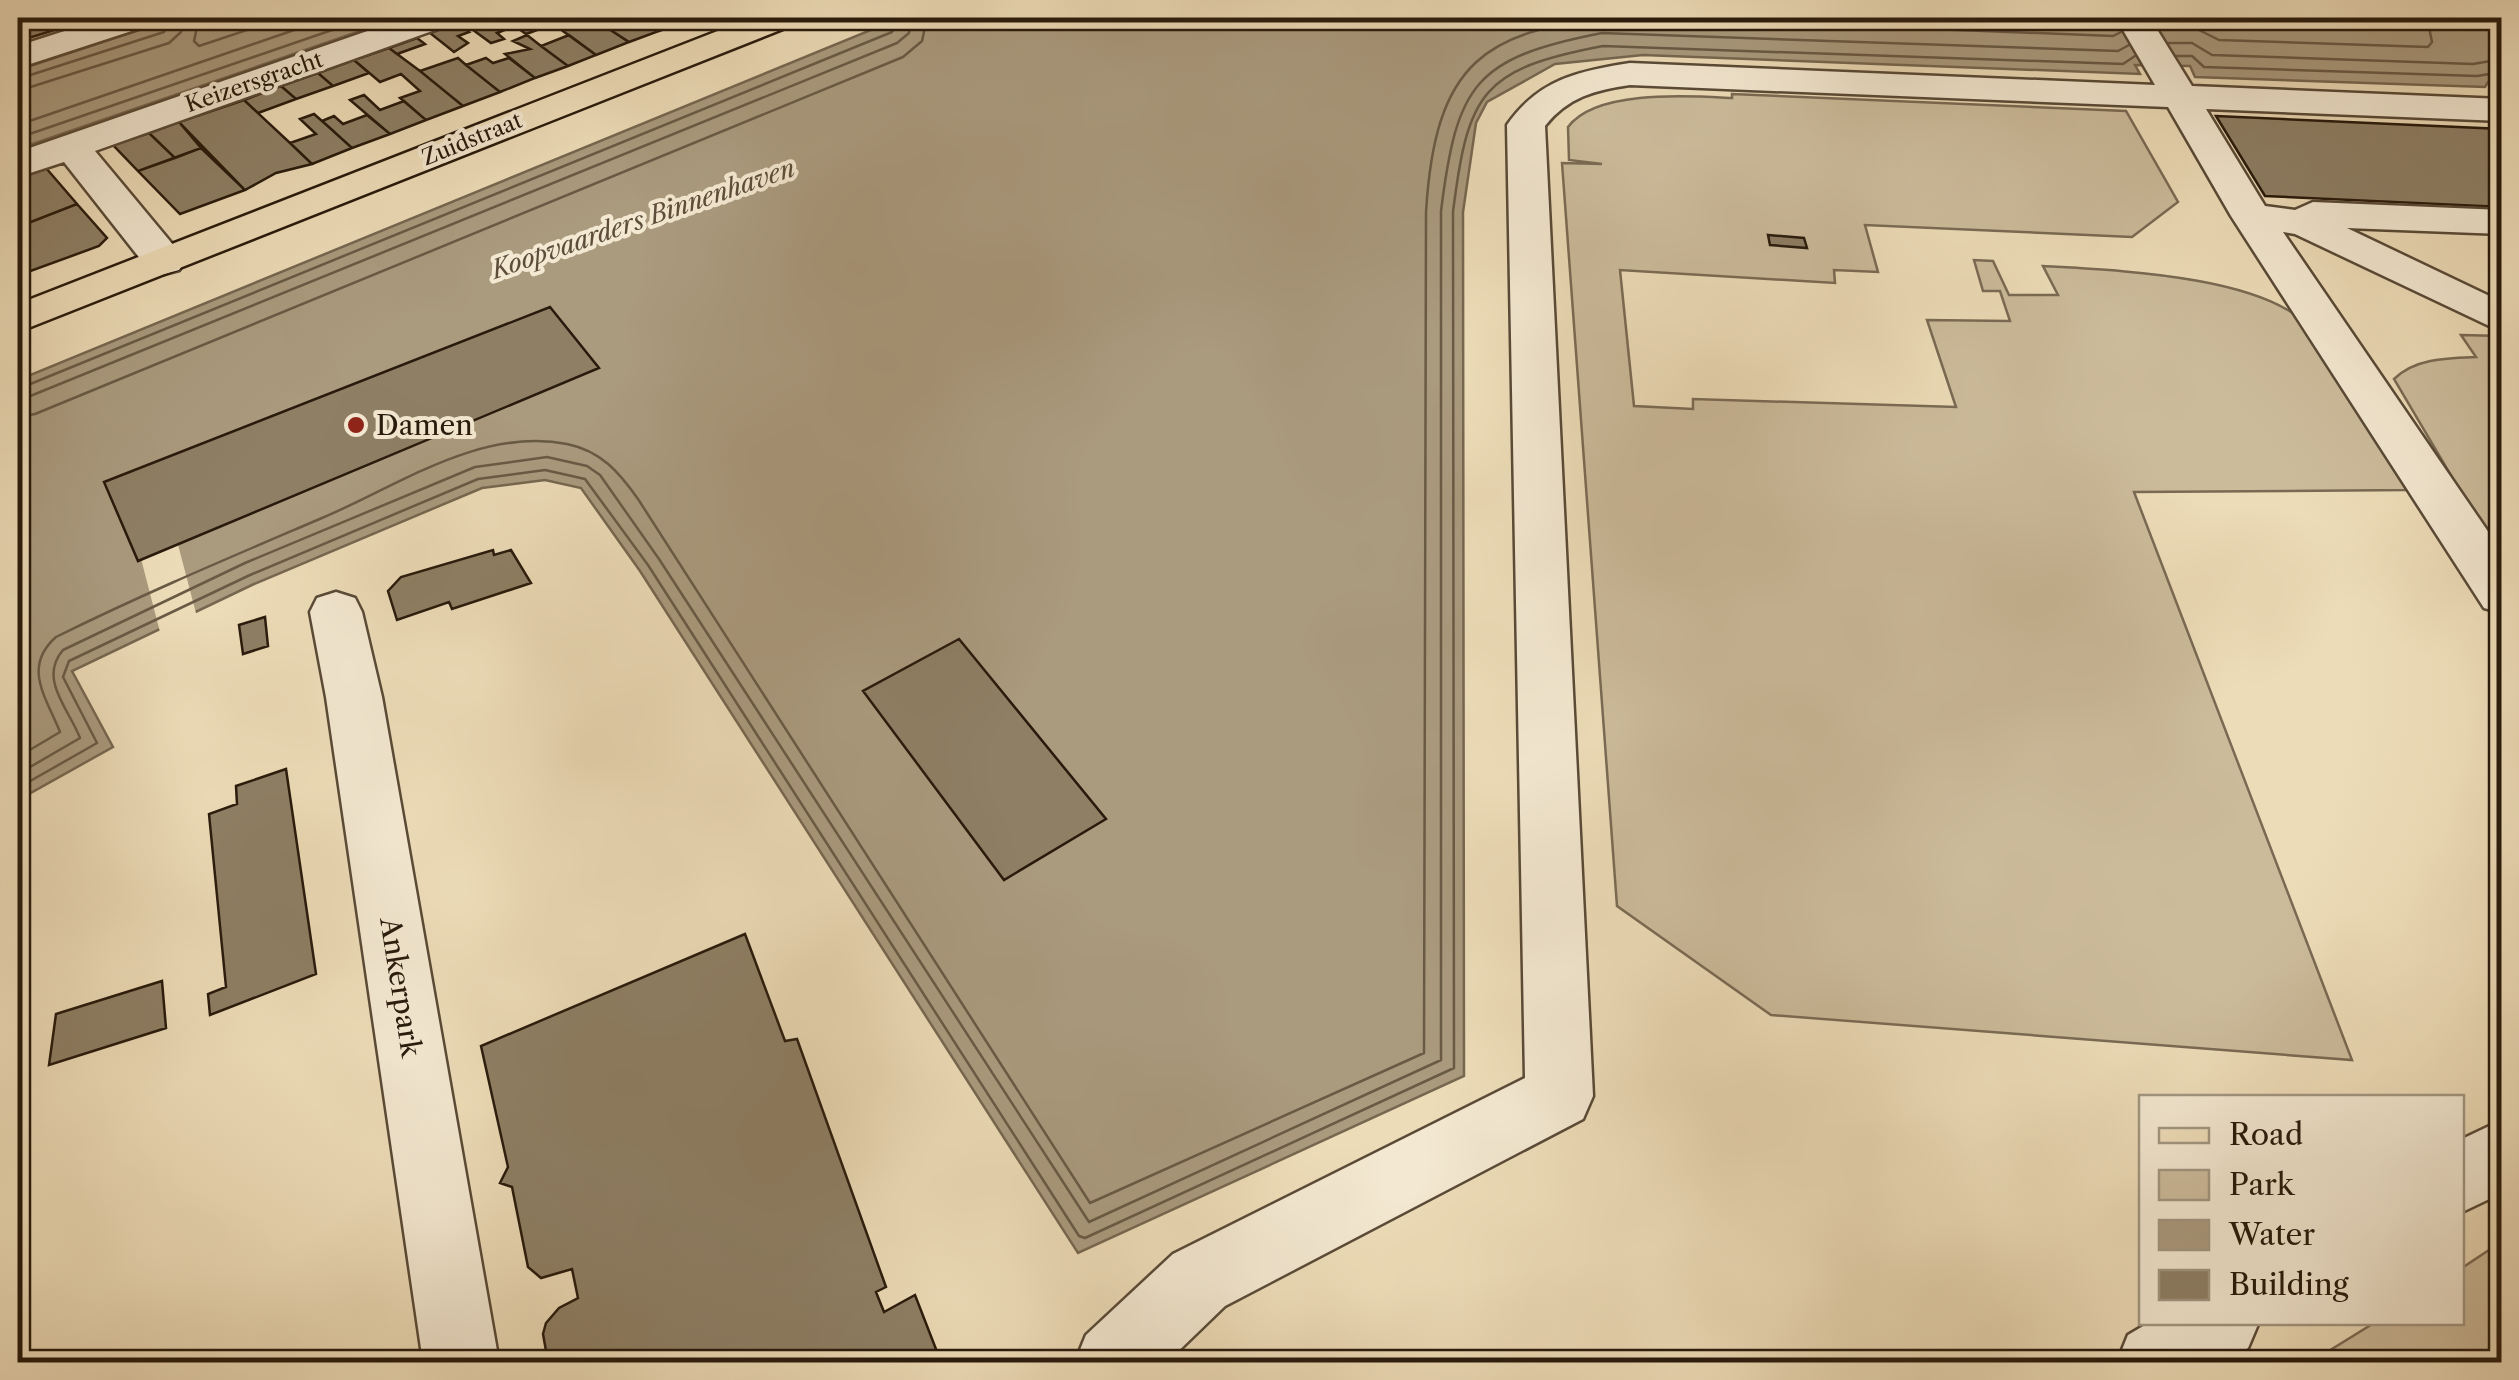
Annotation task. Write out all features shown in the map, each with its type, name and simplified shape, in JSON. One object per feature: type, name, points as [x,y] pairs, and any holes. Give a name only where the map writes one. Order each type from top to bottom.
[{"type":"main road","name":"Zuidstraat","points":[[18,318],[781,18]]},
{"type":"street","points":[[18,57],[138,18]]},
{"type":"street","name":"Keizersgracht","points":[[18,165],[437,18]]},
{"type":"street","points":[[2132,18],[2251,216],[2380,404],[2502,594]]},
{"type":"street","points":[[1114,1362],[1200,1280],[1559,1096],[1526,124],[1543,100],[1574,82],[1630,74],[2169,82],[2502,110]]},
{"type":"street","points":[[71,146],[164,260]]},
{"type":"street","points":[[2305,223],[2313,214],[2502,222]]},
{"type":"street","points":[[2251,216],[2305,223],[2502,320]]},
{"type":"street","name":"Ankerpark","points":[[336,612],[354,697],[460,1362]]},
{"type":"street","points":[[2464,1177],[2502,1154]]},
{"type":"street","points":[[2156,1362],[2217,1325]]},
{"type":"green space","points":[[1732,94],[2126,111],[2178,202],[2132,237],[1865,225],[1878,272],[1834,270],[1835,283],[1620,270],[1634,406],[1693,409],[1693,399],[1956,407],[1927,320],[2010,321],[2000,291],[1983,291],[1974,260],[1993,261],[2009,295],[2058,295],[2043,266],[2147,274],[2226,287],[2292,312],[2313,331],[2339,369],[2408,490],[2134,492],[2352,1060],[1771,1015],[1617,906],[1562,163],[1602,164],[1569,160],[1568,127],[1600,106],[1645,98],[1732,98]]},
{"type":"green space","points":[[2461,335],[2501,336],[2501,536],[2479,523],[2394,379],[2422,363],[2476,357]]},
{"type":"green space","points":[[2501,1242],[2501,1362],[2311,1362],[2371,1325],[2464,1325],[2464,1267]]},
{"type":"water","points":[[175,18],[398,18],[18,149],[18,70]]},
{"type":"water","name":"Koopvaarders Binnenhaven","points":[[900,18],[2434,18],[2477,24],[2479,20],[2501,21],[2501,82],[2488,82],[2485,87],[2195,77],[2190,66],[2135,65],[2140,74],[1643,55],[1555,64],[1487,102],[1476,123],[1463,212],[1464,1076],[1078,1253],[640,571],[581,488],[545,480],[482,488],[254,584],[72,671],[113,747],[18,800],[18,380]]},
{"type":"pier","points":[[176,537],[197,617],[160,632],[139,551]]},
{"type":"building","points":[[18,18],[93,18],[19,41]]},
{"type":"building","points":[[496,18],[510,28],[497,33],[504,39],[491,43],[462,22]]},
{"type":"building","points":[[504,18],[545,18],[554,24],[526,34]]},
{"type":"building","points":[[545,18],[592,18],[629,42],[596,55]]},
{"type":"building","points":[[592,18],[640,18],[659,31],[629,42]]},
{"type":"building","points":[[640,18],[694,18],[659,31]]},
{"type":"building","points":[[457,23],[469,32],[458,36],[468,43],[454,52],[430,33]]},
{"type":"building","points":[[527,35],[568,66],[535,78],[505,54],[530,49],[513,41]]},
{"type":"building","points":[[569,35],[596,55],[568,66],[541,46]]},
{"type":"building","points":[[417,38],[425,44],[397,54],[389,48]]},
{"type":"building","points":[[389,48],[463,106],[426,120],[400,98],[420,91],[401,74],[380,82],[354,60]]},
{"type":"building","points":[[458,58],[500,92],[463,106],[420,71]]},
{"type":"building","points":[[486,58],[493,63],[509,58],[535,78],[500,92],[466,65]]},
{"type":"building","points":[[354,60],[369,73],[333,86],[318,73]]},
{"type":"building","points":[[318,73],[333,86],[296,99],[281,86]]},
{"type":"building","points":[[281,86],[296,99],[258,113],[244,100]]},
{"type":"building","points":[[364,95],[380,110],[404,101],[426,120],[390,134],[350,100]]},
{"type":"building","points":[[244,100],[312,164],[276,173],[245,190],[179,122]]},
{"type":"building","points":[[314,114],[352,148],[312,164],[290,143],[316,134],[300,119]]},
{"type":"building","points":[[367,115],[390,134],[352,148],[322,121],[334,116],[343,124]]},
{"type":"building","points":[[2216,116],[2502,129],[2502,207],[2265,196]]},
{"type":"building","points":[[179,122],[201,148],[175,158],[149,133]]},
{"type":"building","points":[[149,133],[175,158],[138,171],[113,145]]},
{"type":"building","points":[[201,148],[245,190],[180,214],[138,171]]},
{"type":"building","points":[[46,168],[77,204],[18,227],[18,179]]},
{"type":"building","points":[[77,204],[107,238],[99,246],[25,273],[18,263],[18,227]]},
{"type":"building","points":[[1768,235],[1804,238],[1807,248],[1770,245]]},
{"type":"building","name":"Damen","points":[[550,307],[599,368],[138,561],[104,482]]},
{"type":"building","points":[[493,550],[494,555],[511,550],[531,583],[452,609],[449,602],[397,620],[388,591],[401,577]]},
{"type":"building","points":[[265,617],[268,646],[243,654],[239,625]]},
{"type":"building","points":[[959,639],[1106,819],[1004,880],[863,691]]},
{"type":"building","points":[[286,769],[316,974],[210,1015],[208,994],[226,987],[209,814],[237,804],[236,786]]},
{"type":"building","points":[[745,934],[785,1041],[797,1039],[886,1287],[876,1292],[884,1312],[915,1295],[941,1362],[548,1362],[543,1334],[546,1323],[559,1308],[578,1298],[572,1269],[541,1278],[528,1267],[512,1187],[500,1183],[508,1167],[481,1046]]},
{"type":"building","points":[[162,981],[166,1028],[49,1065],[56,1014]]},
{"type":"place","name":"Damen","points":[[356,425]]}]
